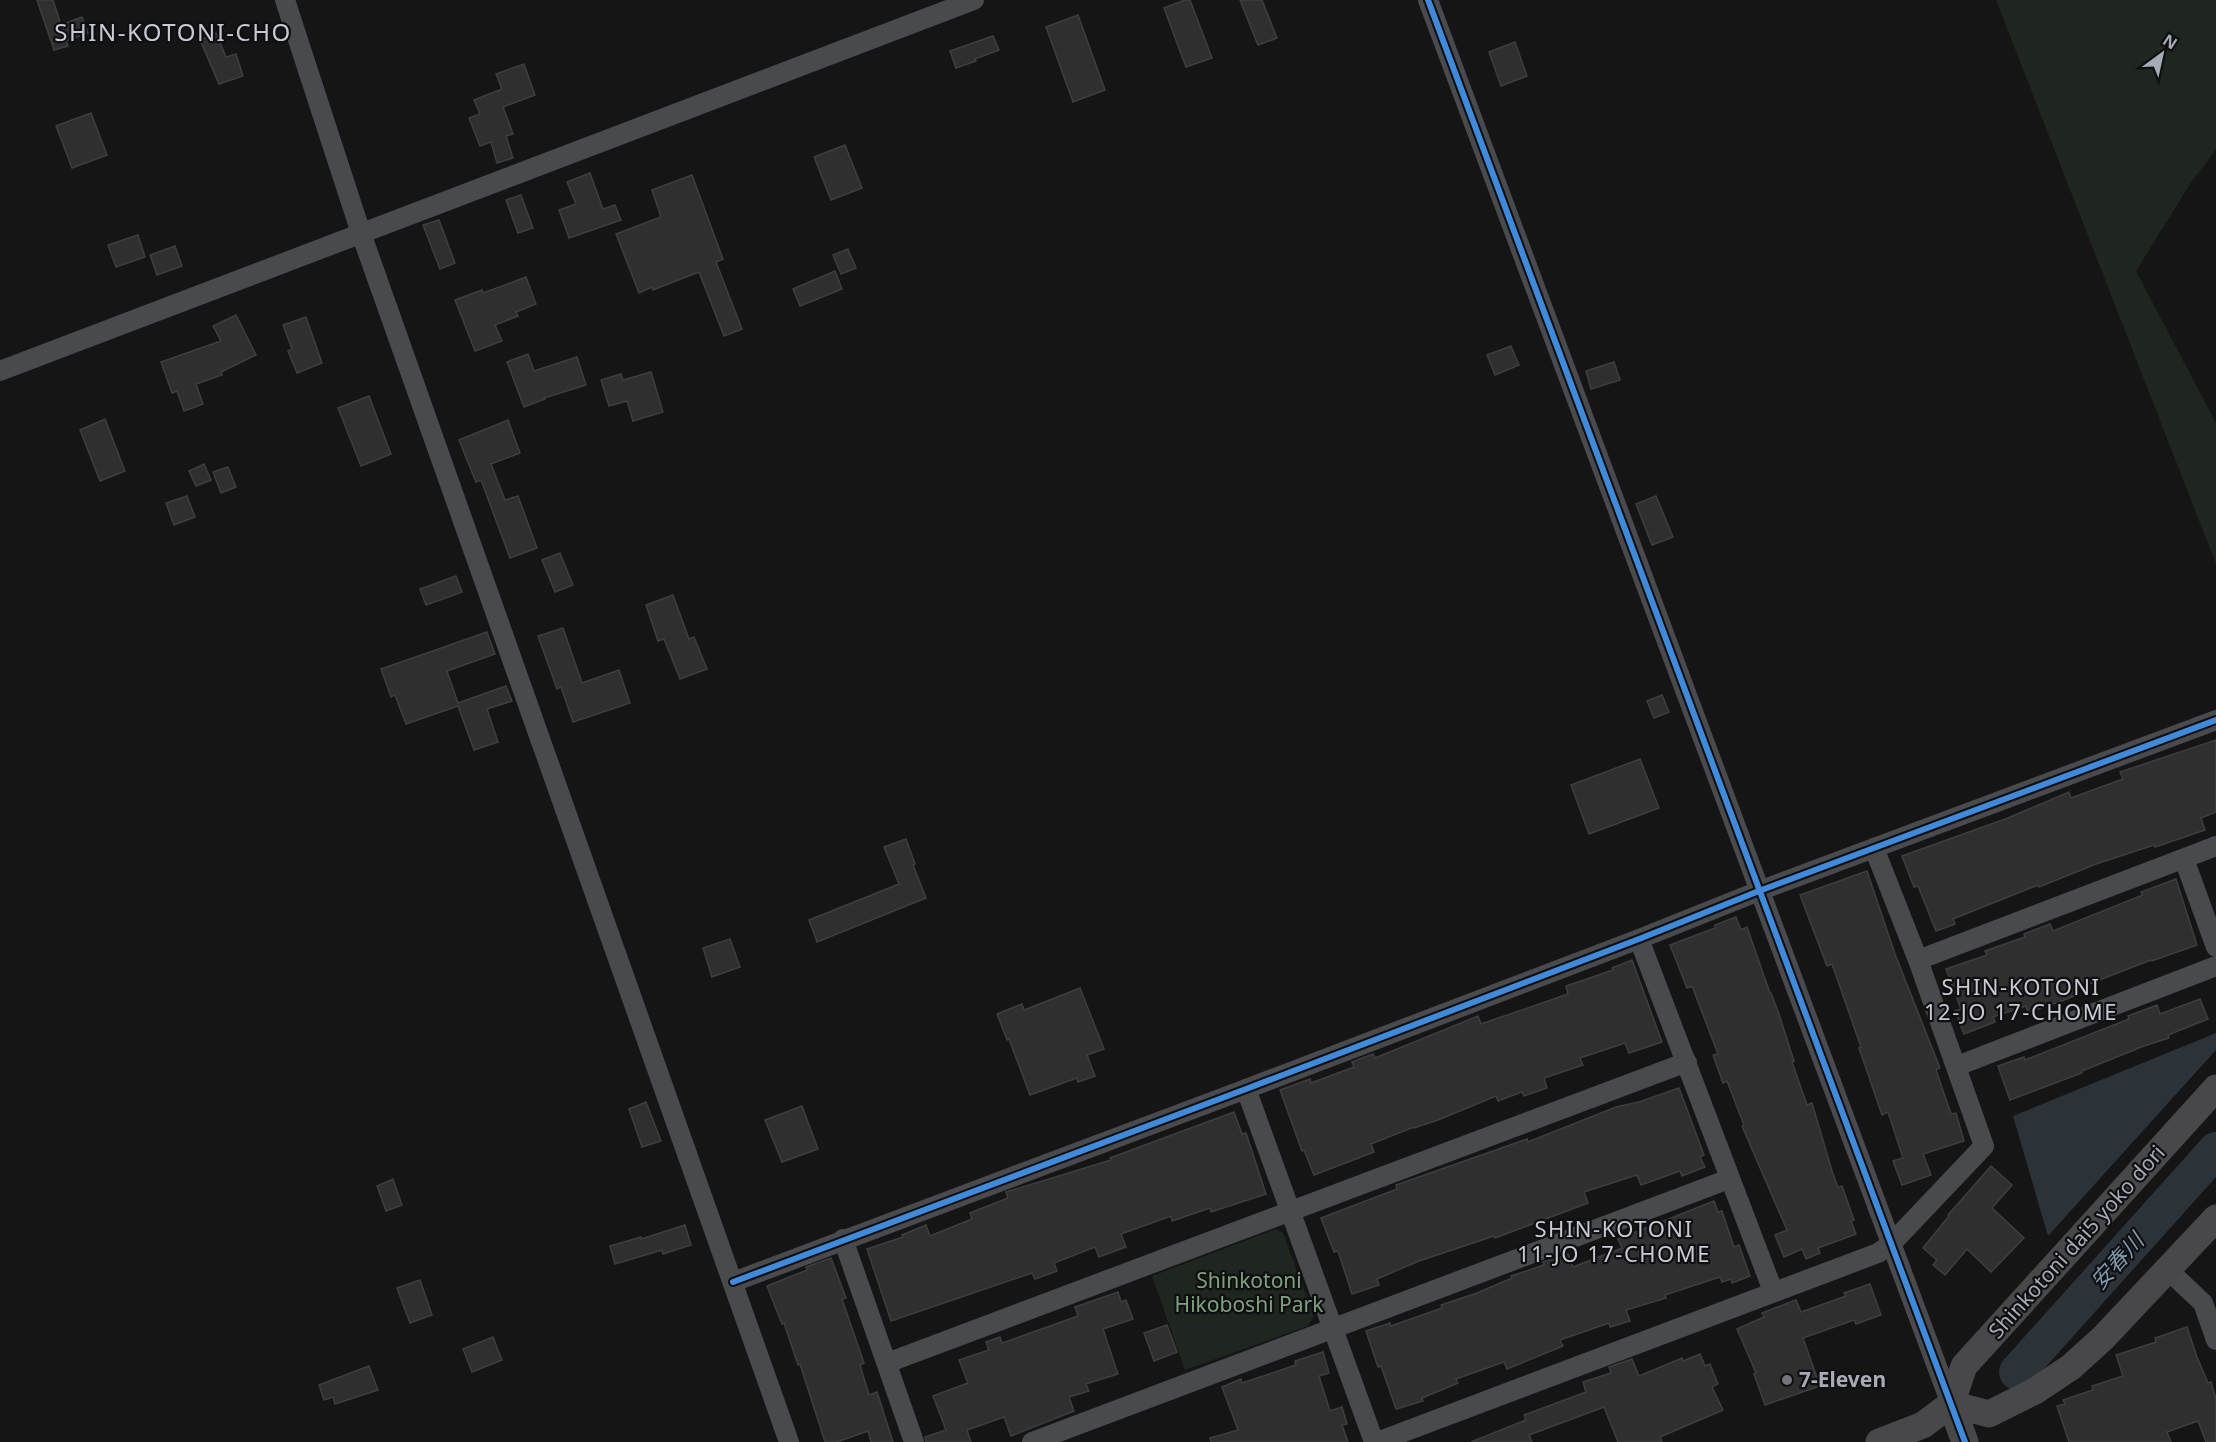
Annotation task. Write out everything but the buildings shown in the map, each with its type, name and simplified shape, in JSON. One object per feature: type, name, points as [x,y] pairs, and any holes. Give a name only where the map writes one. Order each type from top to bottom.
[{"type":"street","points":[[285,0],[362,233],[789,1442]]},
{"type":"street","points":[[0,371],[974,0]]},
{"type":"street","points":[[1428,0],[1965,1442]]},
{"type":"street","points":[[733,1282],[1246,1089],[1759,891],[2216,720]]},
{"type":"street","points":[[1918,960],[2216,846]]},
{"type":"street","points":[[1246,1089],[1376,1442],[1878,1253],[1891,1244],[1984,1146],[1918,960],[1874,848]]},
{"type":"street","points":[[2184,859],[2216,947]]},
{"type":"street","points":[[1639,939],[1773,1291]]},
{"type":"street","points":[[1957,1066],[2216,966]]},
{"type":"street","points":[[887,1364],[1687,1062]]},
{"type":"street","name":"Shinkotoni dai5 yoko dori","points":[[1951,1404],[1964,1366],[2216,1088]]},
{"type":"street","points":[[1032,1442],[1729,1179]]},
{"type":"street","points":[[1951,1404],[1989,1414],[2035,1391],[2071,1367],[2103,1338],[2216,1218]]},
{"type":"street","points":[[843,1239],[915,1442]]},
{"type":"street","points":[[2168,1270],[2209,1301],[2216,1340]]},
{"type":"street","points":[[1879,1442],[1923,1425],[1951,1404]]},
{"type":"green space","points":[[1996,0],[2216,0],[2216,150],[2192,181],[2136,271],[2216,423],[2216,564]]},
{"type":"green space","name":"Shinkotoni Hikoboshi Park","points":[[1276,1229],[1283,1233],[1314,1316],[1308,1326],[1185,1370],[1152,1276]]},
{"type":"shaded area","points":[[2216,1033],[2216,1050],[2048,1236],[2013,1116]]},
{"type":"waterway","name":"安春川","points":[[2017,1372],[2216,1150]]},
{"type":"cycle path","points":[[1428,0],[1965,1442]]},
{"type":"cycle path","points":[[733,1282],[1246,1089],[1759,891],[2216,720]]},
{"type":"place","name":"7-Eleven","points":[[1787,1380]]},
{"type":"district","name":"SHIN-KOTONI-CHO","points":[[173,33]]},
{"type":"district","name":"SHIN-KOTONI 12-JO 17-CHOME","points":[[2021,1000]]},
{"type":"district","name":"SHIN-KOTONI 11-JO 17-CHOME","points":[[1614,1242]]}]
